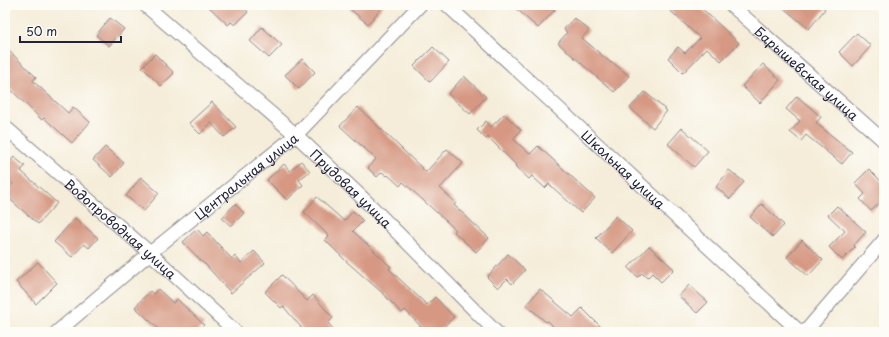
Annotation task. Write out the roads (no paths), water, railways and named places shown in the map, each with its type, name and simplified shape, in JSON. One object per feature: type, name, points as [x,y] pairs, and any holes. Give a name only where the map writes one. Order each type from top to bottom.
[{"type":"street","name":"Прудовая улица","points":[[145,5],[296,135],[372,207],[496,332]]},
{"type":"street","name":"Центральная улица","points":[[57,332],[150,253],[296,135],[420,5]]},
{"type":"street","name":"Школьная улица","points":[[447,5],[800,332]]},
{"type":"street","name":"Барышевская улица","points":[[731,5],[884,141]]},
{"type":"street","name":"Водопроводная улица","points":[[5,127],[150,253],[236,332]]},
{"type":"street","points":[[805,332],[884,240]]}]
